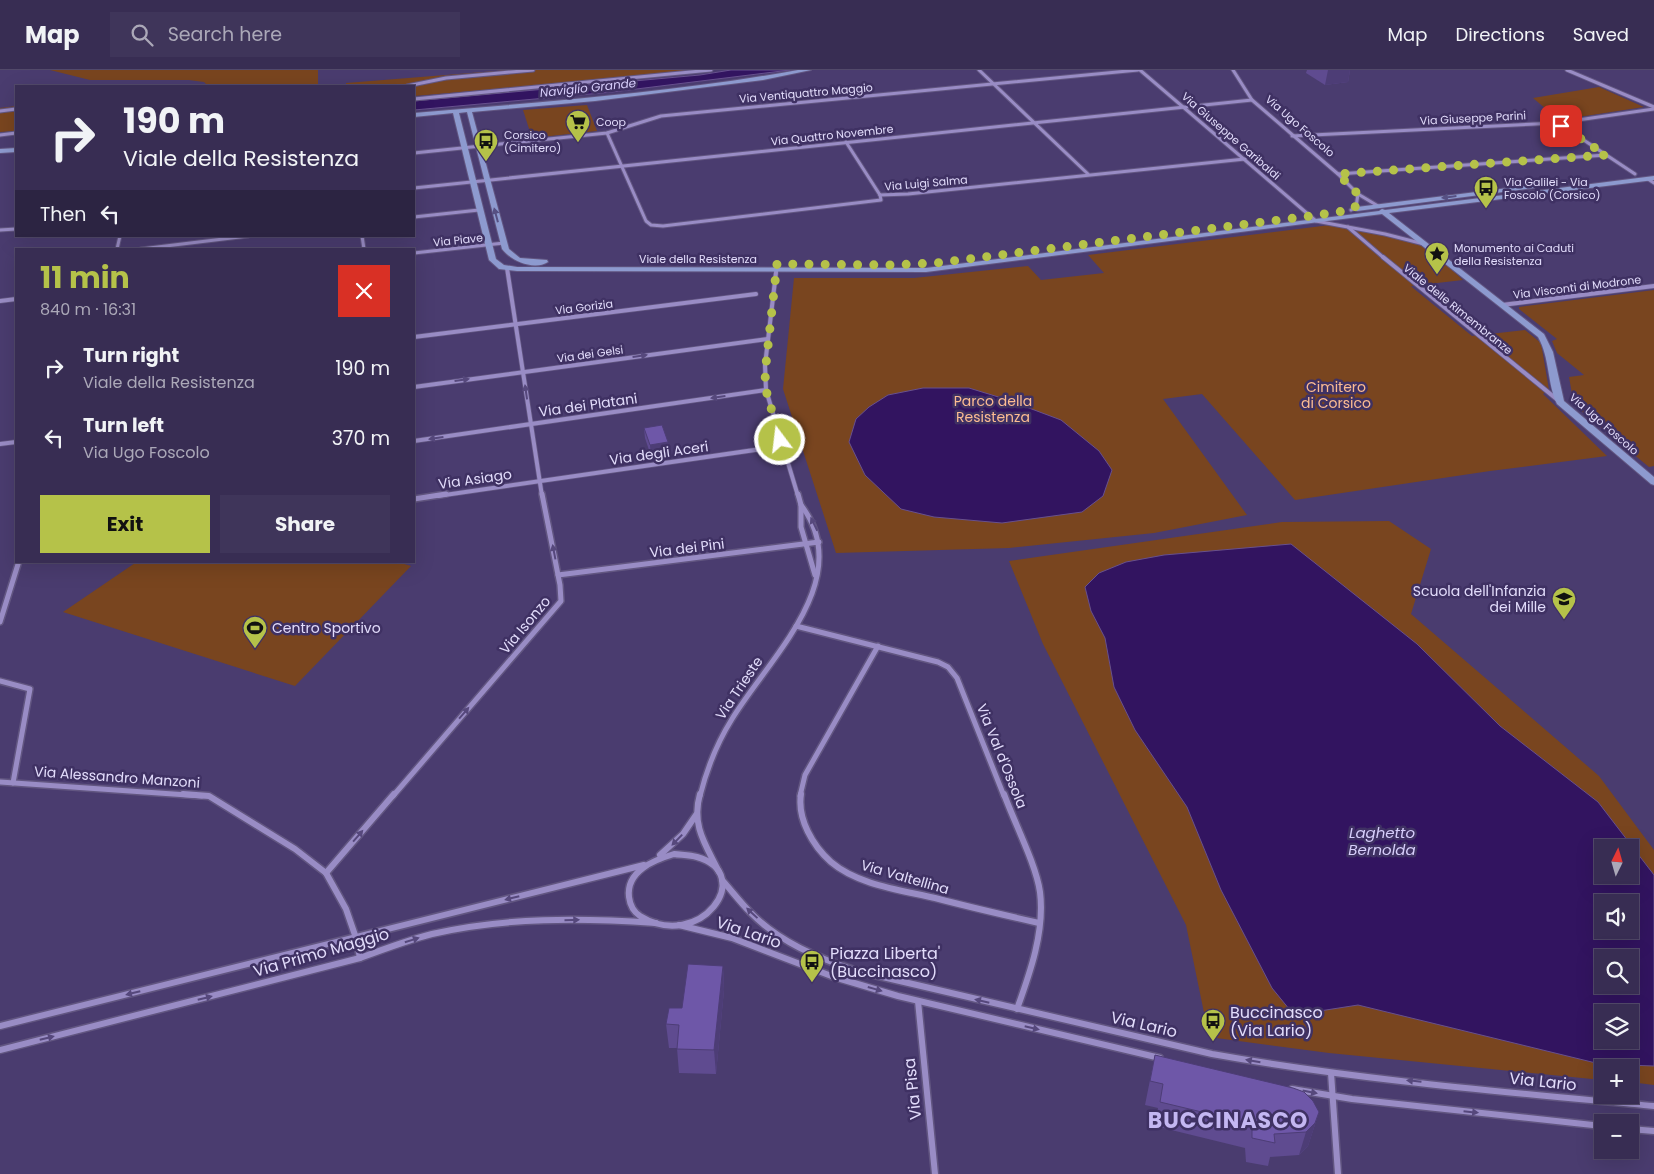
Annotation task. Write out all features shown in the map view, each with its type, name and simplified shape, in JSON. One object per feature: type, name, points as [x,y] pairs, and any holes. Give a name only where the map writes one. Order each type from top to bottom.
[{"type":"street","points":[[412,85],[446,78],[533,70]]},
{"type":"street","points":[[415,99],[711,70]]},
{"type":"street","points":[[415,116],[632,94],[763,78],[808,70]]},
{"type":"street","points":[[979,70],[1088,174]]},
{"type":"street","name":"Via Ventiquattro Maggio","points":[[415,153],[607,133],[661,116],[1139,70]]},
{"type":"street","name":"Via Giuseppe Garibaldi","points":[[1139,70],[1314,218]]},
{"type":"street","name":"Via Ugo Foscolo","points":[[1233,70],[1252,100],[1338,174],[1358,194],[1426,245],[1544,340],[1553,364],[1556,391],[1560,402],[1654,482]]},
{"type":"street","points":[[1567,70],[1654,108]]},
{"type":"street","name":"Via Quattro Novembre","points":[[415,188],[1252,100]]},
{"type":"street","points":[[472,123],[482,113],[504,107]]},
{"type":"street","name":"Via Giuseppe Parini","points":[[1292,136],[1557,123],[1654,108]]},
{"type":"street","points":[[0,111],[15,110]]},
{"type":"street","name":"Viale della Resistenza","points":[[470,110],[477,145],[504,243],[511,256],[519,260],[532,262],[926,270],[1064,250],[1381,210]]},
{"type":"street","points":[[456,112],[488,245],[495,262],[508,268]]},
{"type":"street","points":[[415,116],[440,116],[458,121]]},
{"type":"street","points":[[1557,123],[1635,174]]},
{"type":"street","name":"Via Luigi Salma","points":[[607,133],[646,221],[651,225],[663,226],[881,200],[880,194],[908,194],[1245,159]]},
{"type":"street","points":[[0,135],[15,134]]},
{"type":"street","points":[[846,142],[880,194]]},
{"type":"street","points":[[0,152],[15,150]]},
{"type":"street","points":[[1338,174],[1606,155]]},
{"type":"street","points":[[1381,210],[1654,172]]},
{"type":"street","points":[[1381,210],[1652,180]]},
{"type":"street","points":[[1351,210],[1356,206],[1358,194]]},
{"type":"street","points":[[415,217],[480,210]]},
{"type":"street","name":"Viale della Resistenza","points":[[1314,218],[1351,210],[1381,210]]},
{"type":"street","name":"Via Ugo Foscolo","points":[[1314,218],[1426,245]]},
{"type":"street","name":"Viale delle Rimembranze","points":[[1347,226],[1414,285],[1560,402]]},
{"type":"street","points":[[0,230],[15,228]]},
{"type":"street","points":[[148,248],[240,237]]},
{"type":"street","name":"Via Piave","points":[[415,253],[504,243]]},
{"type":"street","name":"Viale della Resistenza","points":[[508,268],[776,267]]},
{"type":"street","name":"Via Trieste","points":[[776,267],[765,373],[766,390],[801,505],[801,527],[816,581]]},
{"type":"street","name":"Via Isonzo","points":[[326,873],[561,601],[558,575],[540,482],[508,268]]},
{"type":"street","name":"Via Visconti di Modrone","points":[[1502,305],[1654,286]]},
{"type":"street","name":"Via Gorizia","points":[[415,338],[756,294]]},
{"type":"street","points":[[0,301],[15,299]]},
{"type":"street","name":"Via dei Gelsi","points":[[415,387],[768,340]]},
{"type":"street","name":"Via dei Platani","points":[[415,441],[766,390]]},
{"type":"street","points":[[0,444],[15,442]]},
{"type":"street","name":"Via degli Aceri","points":[[540,482],[782,446]]},
{"type":"street","name":"Via Asiago","points":[[415,500],[540,482]]},
{"type":"street","name":"Via Trieste","points":[[653,860],[678,841],[696,815],[703,778],[710,758],[730,723],[796,626],[810,601],[820,563],[819,542],[814,522],[801,505]]},
{"type":"street","name":"Via dei Pini","points":[[558,575],[819,542]]},
{"type":"street","points":[[0,622],[18,563]]},
{"type":"street","name":"Via Val d'Ossola","points":[[796,626],[938,662],[948,667],[957,678],[1033,868],[1040,893],[1039,923],[1027,977],[1017,1009]]},
{"type":"street","name":"Via Valtellina","points":[[878,646],[805,775],[800,797],[802,817],[812,840],[831,862],[853,875],[875,884],[1039,923]]},
{"type":"street","points":[[0,681],[30,690],[14,783]]},
{"type":"street","name":"Via Alessandro Manzoni","points":[[0,782],[209,796],[295,849],[326,873],[346,909],[356,938],[360,958]]},
{"type":"street","name":"Via Trieste","points":[[696,815],[702,835],[719,872]]},
{"type":"street","points":[[674,854],[690,855],[705,860],[719,872],[722,880],[722,897],[717,905],[701,919],[679,925],[656,923],[642,918],[632,908],[628,897],[628,885],[634,874],[644,864],[653,860],[674,854]]},
{"type":"street","name":"Via Primo Maggio","points":[[0,1026],[356,938],[644,864]]},
{"type":"street","name":"Via Lario","points":[[722,880],[744,906],[793,946],[817,958],[857,971],[1212,1054],[1277,1066],[1654,1106]]},
{"type":"street","name":"Via Primo Maggio","points":[[0,1050],[360,958],[422,937],[468,928],[568,920],[656,923]]},
{"type":"street","name":"Via Lario","points":[[679,925],[732,938],[834,978],[918,1001],[1170,1060]]},
{"type":"street","name":"Via Pisa","points":[[918,1001],[935,1174]]},
{"type":"street","points":[[1331,1073],[1338,1174]]},
{"type":"street","points":[[1287,1088],[1334,1097],[1594,1125]]},
{"type":"street","points":[[1639,1130],[1654,1131]]},
{"type":"green space","points":[[50,70],[318,70],[318,85],[207,85],[204,82],[189,80],[90,80]]},
{"type":"green space","points":[[508,70],[693,70],[673,74],[415,96],[415,85],[346,85],[346,83]]},
{"type":"green space","points":[[1599,87],[1644,107],[1559,120],[1533,98]]},
{"type":"green space","points":[[587,105],[597,131],[532,138],[523,110]]},
{"type":"green space","points":[[15,106],[15,131],[0,132],[0,108]]},
{"type":"green space","name":"Parco della Resistenza","points":[[1330,225],[1390,237],[1427,247],[1463,280],[1411,286],[1472,336],[1525,330],[1541,343],[1549,390],[1543,394],[1607,456],[1295,500],[1202,394],[1163,399],[1247,515],[1154,533],[1009,548],[836,553],[783,389],[794,278],[914,278],[1028,266],[1041,280],[1104,273],[1088,255]]},
{"type":"green space","points":[[1654,290],[1654,466],[1649,467],[1574,405],[1569,377],[1584,375],[1557,353],[1552,341],[1557,339],[1519,309],[1519,307]]},
{"type":"green space","name":"Laghetto Bernolda","points":[[1389,521],[1431,549],[1411,614],[1599,776],[1654,850],[1654,1085],[1639,1083],[1639,1059],[1594,1059],[1594,1079],[1329,1053],[1209,1037],[1186,925],[1043,644],[1009,561],[1282,522]]},
{"type":"green space","name":"Centro Sportivo","points":[[135,563],[401,563],[411,566],[295,686],[63,612]]},
{"type":"water","name":"Naviglio Grande","points":[[731,70],[790,70],[612,92],[415,110],[415,101],[700,75]]},
{"type":"water","points":[[923,388],[969,388],[1061,420],[1099,451],[1112,470],[1103,496],[1082,512],[1002,523],[934,517],[901,509],[865,475],[849,442],[856,419],[869,407],[888,395]]},
{"type":"water","name":"Laghetto Bernolda","points":[[1291,544],[1417,644],[1500,726],[1598,802],[1626,839],[1594,839],[1594,884],[1639,884],[1639,855],[1654,875],[1654,1066],[1639,1065],[1639,1059],[1594,1059],[1594,1063],[1358,1005],[1294,1015],[1272,988],[1221,890],[1187,807],[1135,730],[1114,687],[1105,638],[1091,611],[1085,587],[1099,573],[1126,562],[1164,555]]},
{"type":"building","points":[[662,425],[668,442],[650,445],[644,428]]},
{"type":"building","points":[[688,964],[723,966],[714,1050],[677,1049],[679,1025],[666,1024],[669,1008],[682,1008]]},
{"type":"building","points":[[1155,1055],[1304,1092],[1313,1101],[1319,1112],[1315,1123],[1306,1132],[1274,1134],[1275,1143],[1252,1138],[1252,1124],[1160,1102],[1163,1084],[1150,1081]]},
{"type":"place","name":"Coop","points":[[578,143]]},
{"type":"place","name":"Corsico (Cimitero)","points":[[486,162]]},
{"type":"place","name":"Via Galilei - Via Foscolo (Corsico)","points":[[1486,209]]},
{"type":"place","name":"Monumento ai Caduti della Resistenza","points":[[1437,275]]},
{"type":"place","name":"Scuola dell'Infanzia dei Mille","points":[[1564,620]]},
{"type":"place","name":"Centro Sportivo","points":[[255,649]]},
{"type":"place","name":"Piazza Liberta' (Buccinasco)","points":[[812,983]]},
{"type":"place","name":"Buccinasco (Via Lario)","points":[[1213,1042]]},
{"type":"district","name":"BUCCINASCO","points":[[1228,1120]]},
{"type":"route","points":[[780,440],[765,382],[765,365],[777,264],[892,265],[936,263],[1311,216],[1351,210],[1356,206],[1358,194],[1338,174],[1606,155],[1561,126]]},
{"type":"park label","name":"Cimitero di Corsico","points":[[1336,396]]}]
